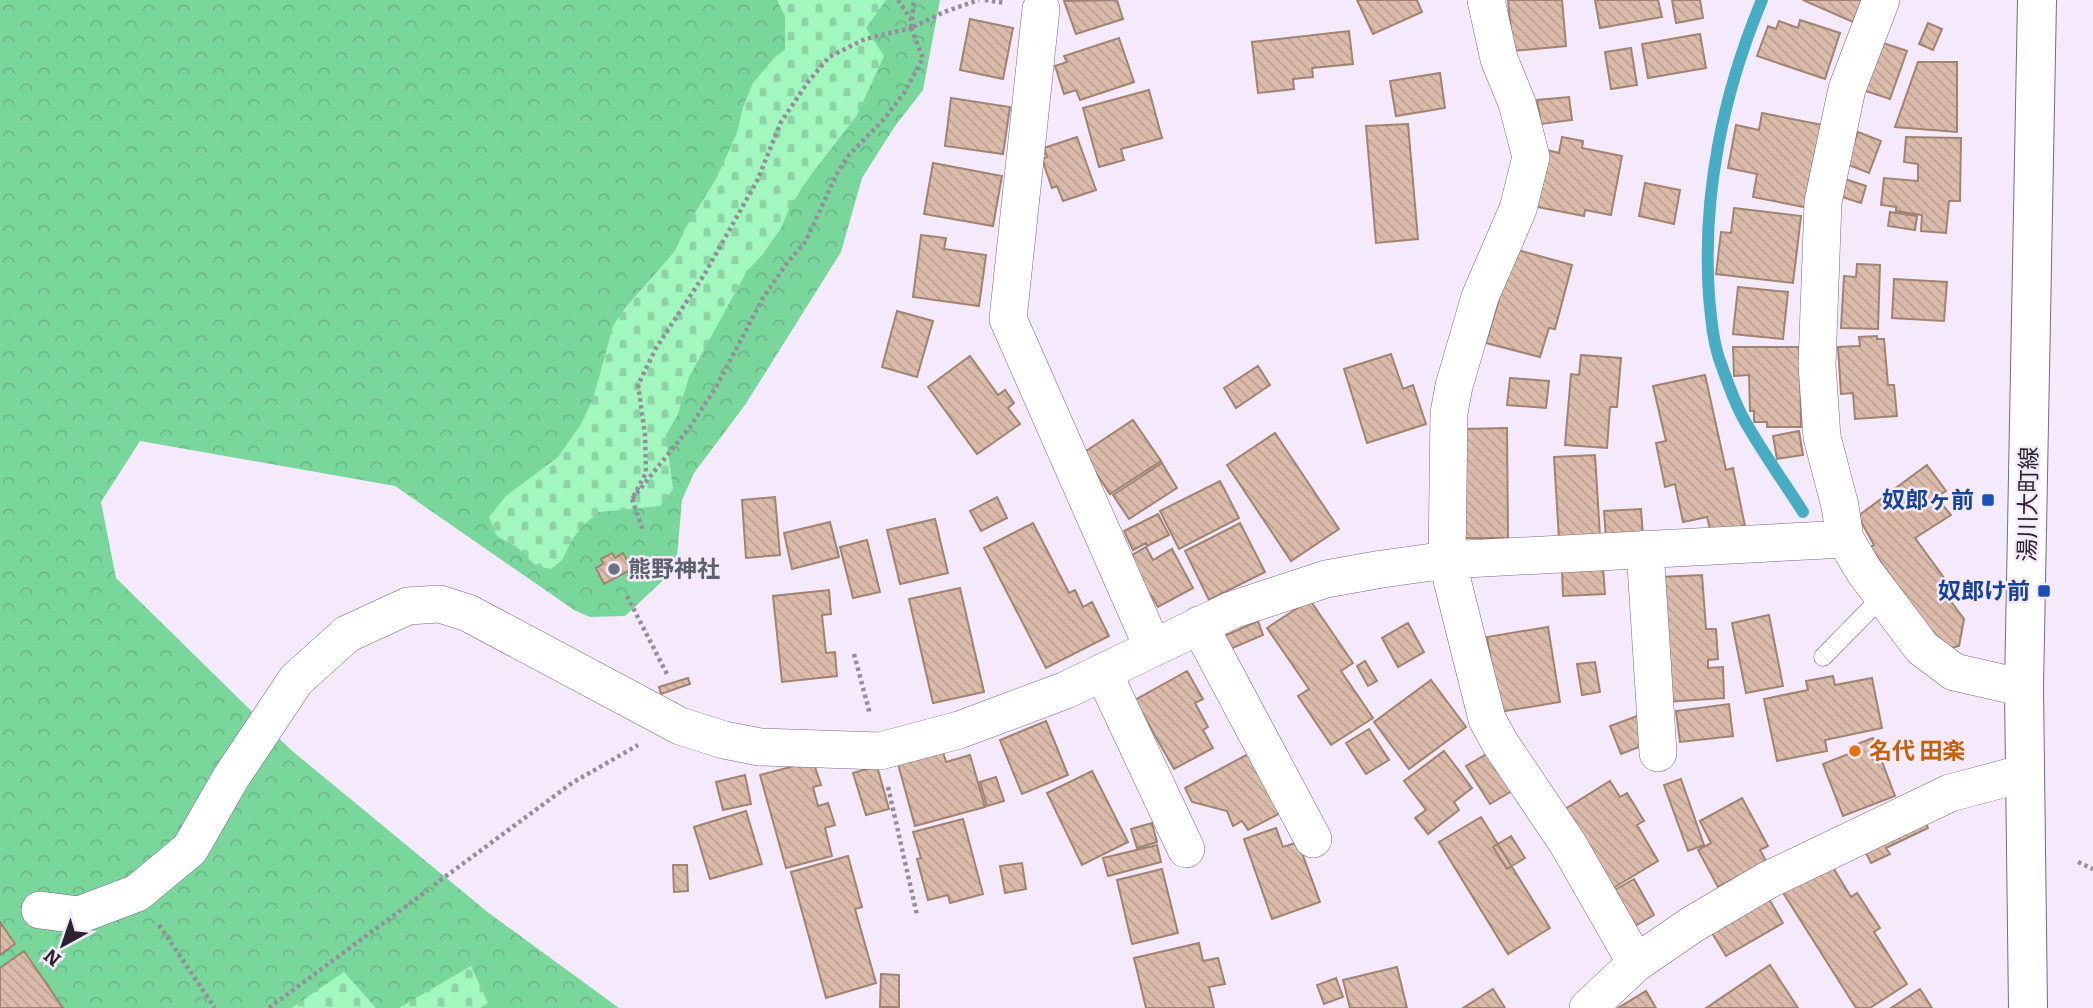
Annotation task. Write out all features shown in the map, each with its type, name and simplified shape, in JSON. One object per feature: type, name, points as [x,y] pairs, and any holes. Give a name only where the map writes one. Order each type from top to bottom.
[{"type":"main road","name":"湯川大町線","points":[[2028,1008],[2024,688],[2037,0]]},
{"type":"street","points":[[1486,0],[1499,59],[1517,103],[1531,157],[1518,209],[1480,297],[1454,386],[1449,413],[1447,560],[1488,719],[1500,743],[1568,844],[1636,963]]},
{"type":"street","points":[[1881,0],[1847,89],[1823,202],[1817,365],[1822,437],[1840,506],[1844,539],[1922,648],[1954,672],[2024,688]]},
{"type":"street","points":[[1041,9],[1008,318],[1153,648]]},
{"type":"street","points":[[40,910],[79,915],[137,893],[190,849],[230,779],[296,680],[347,634],[408,606],[440,604],[468,613],[689,729],[724,740],[760,747],[880,751],[959,730],[1066,690],[1232,610],[1326,579],[1447,560],[1844,539]]},
{"type":"street","points":[[1645,549],[1658,753]]},
{"type":"street","points":[[1199,625],[1313,839]]},
{"type":"street","points":[[1103,672],[1186,849]]},
{"type":"street","points":[[1588,1008],[1636,963],[1693,924],[1768,880],[1950,793],[2025,773]]},
{"type":"lane","points":[[1823,657],[1883,596]]},
{"type":"path","points":[[898,0],[912,21]]},
{"type":"path","points":[[632,499],[690,427],[716,387],[763,298],[806,240],[836,175],[848,156],[884,119],[904,93],[923,58],[911,28],[914,0]]},
{"type":"path","points":[[643,530],[632,499],[646,473],[645,435],[638,385],[656,348],[704,275],[757,181],[781,122],[829,57],[865,39],[911,28],[944,12],[979,0]]},
{"type":"path","points":[[434,885],[572,783],[619,755],[689,729],[627,596]]},
{"type":"path","points":[[2078,862],[2093,869]]},
{"type":"path","points":[[270,1008],[428,890]]},
{"type":"path","points":[[137,893],[215,1008]]},
{"type":"green space","points":[[0,0],[940,0],[923,90],[895,126],[862,178],[841,252],[745,405],[694,473],[682,500],[676,568],[625,616],[590,617],[574,610],[395,486],[140,441],[101,502],[116,578],[291,750],[490,914],[619,1008],[0,1008]]},
{"type":"green space","points":[[777,0],[886,0],[866,28],[884,56],[857,115],[810,176],[763,254],[747,271],[689,377],[678,414],[666,435],[673,489],[660,506],[599,512],[573,538],[562,560],[551,569],[536,566],[517,547],[497,536],[489,517],[506,496],[558,457],[581,424],[593,399],[613,326],[625,308],[675,251],[685,229],[716,179],[737,133],[743,107],[753,83],[776,56],[785,50],[785,16]]},
{"type":"green space","points":[[471,966],[488,1003],[480,1008],[399,1008]]},
{"type":"green space","points":[[344,972],[376,1008],[292,1008],[297,1004]]},
{"type":"building","points":[[1117,0],[1123,19],[1076,34],[1064,1]]},
{"type":"building","points":[[1357,0],[1417,0],[1422,12],[1373,34]]},
{"type":"building","points":[[1508,0],[1562,0],[1566,46],[1513,51]]},
{"type":"building","points":[[1595,0],[1658,0],[1662,17],[1600,28]]},
{"type":"building","points":[[1672,0],[1700,0],[1703,18],[1676,23]]},
{"type":"building","points":[[1803,0],[1862,0],[1853,22]]},
{"type":"building","points":[[970,19],[1013,28],[1003,79],[960,70]]},
{"type":"building","points":[[1800,20],[1840,33],[1825,79],[1757,56],[1768,26],[1776,29],[1779,21],[1798,28]]},
{"type":"building","points":[[1928,23],[1942,29],[1933,50],[1919,44]]},
{"type":"building","points":[[1349,31],[1353,64],[1312,68],[1313,77],[1293,79],[1294,89],[1258,93],[1252,42]]},
{"type":"building","points":[[1700,34],[1706,68],[1648,78],[1642,44]]},
{"type":"building","points":[[1119,38],[1134,82],[1080,100],[1076,90],[1064,94],[1055,66],[1067,62],[1064,56]]},
{"type":"building","points":[[1880,42],[1907,51],[1890,99],[1863,90]]},
{"type":"building","points":[[1631,48],[1637,85],[1611,89],[1605,52]]},
{"type":"building","points":[[1918,62],[1957,62],[1957,132],[1895,127]]},
{"type":"building","points":[[1440,73],[1445,108],[1396,116],[1390,81]]},
{"type":"building","points":[[1149,90],[1162,138],[1121,149],[1124,160],[1099,167],[1083,108]]},
{"type":"building","points":[[1569,97],[1572,120],[1541,124],[1537,100]]},
{"type":"building","points":[[951,98],[1010,107],[1003,154],[945,146]]},
{"type":"building","points":[[1762,113],[1823,125],[1809,208],[1753,197],[1757,174],[1728,168],[1736,125],[1759,130]]},
{"type":"building","points":[[1408,124],[1418,239],[1376,243],[1366,126]]},
{"type":"building","points":[[1858,132],[1881,141],[1869,173],[1846,164]]},
{"type":"building","points":[[1077,137],[1096,190],[1063,201],[1057,186],[1052,188],[1042,159],[1047,157],[1044,148]]},
{"type":"building","points":[[1562,137],[1583,141],[1582,148],[1622,156],[1611,215],[1585,210],[1584,216],[1532,206],[1543,149],[1559,153]]},
{"type":"building","points":[[1906,137],[1961,138],[1960,201],[1949,201],[1946,233],[1921,231],[1922,215],[1896,211],[1896,207],[1881,205],[1884,178],[1918,181],[1918,164],[1904,162]]},
{"type":"building","points":[[933,163],[1002,176],[993,226],[924,214]]},
{"type":"building","points":[[1845,179],[1866,186],[1861,203],[1839,196]]},
{"type":"building","points":[[1645,183],[1680,190],[1674,224],[1639,216]]},
{"type":"building","points":[[1734,208],[1801,216],[1793,283],[1716,274],[1721,232],[1731,233]]},
{"type":"building","points":[[1890,212],[1917,216],[1915,230],[1888,226]]},
{"type":"building","points":[[921,235],[946,238],[944,249],[986,255],[979,306],[913,297]]},
{"type":"building","points":[[1514,249],[1572,265],[1555,329],[1549,328],[1540,357],[1486,343]]},
{"type":"building","points":[[1857,264],[1880,265],[1878,329],[1841,328],[1844,276],[1856,277]]},
{"type":"building","points":[[1894,279],[1947,282],[1944,321],[1892,318]]},
{"type":"building","points":[[1738,287],[1788,292],[1783,339],[1733,334]]},
{"type":"building","points":[[897,311],[933,321],[917,377],[882,367]]},
{"type":"building","points":[[1877,336],[1877,339],[1884,339],[1888,385],[1894,385],[1897,416],[1855,419],[1853,393],[1841,394],[1838,347],[1860,346],[1859,337]]},
{"type":"building","points":[[1733,347],[1800,347],[1801,427],[1767,427],[1767,422],[1754,422],[1754,411],[1750,411],[1749,375],[1734,376]]},
{"type":"building","points":[[1391,354],[1403,389],[1413,385],[1426,424],[1367,443],[1344,369]]},
{"type":"building","points":[[1581,355],[1621,358],[1617,407],[1610,407],[1607,448],[1565,445],[1571,374],[1579,375]]},
{"type":"building","points":[[970,356],[998,395],[1005,390],[1014,403],[1008,408],[1020,424],[977,454],[928,387]]},
{"type":"building","points":[[1258,366],[1270,385],[1236,408],[1224,388]]},
{"type":"building","points":[[1705,375],[1726,470],[1733,468],[1745,526],[1711,533],[1707,517],[1683,522],[1675,484],[1665,487],[1656,443],[1666,441],[1653,386]]},
{"type":"building","points":[[1510,378],[1549,381],[1546,408],[1507,405]]},
{"type":"building","points":[[1133,420],[1161,461],[1110,494],[1083,453]]},
{"type":"building","points":[[1507,428],[1508,538],[1462,538],[1461,429]]},
{"type":"building","points":[[1799,431],[1803,455],[1777,459],[1773,436]]},
{"type":"building","points":[[1275,433],[1339,529],[1291,561],[1227,465]]},
{"type":"building","points":[[1595,455],[1600,536],[1559,539],[1554,457]]},
{"type":"building","points":[[1162,463],[1177,488],[1129,519],[1113,495]]},
{"type":"building","points":[[1927,465],[1946,491],[1936,497],[1951,515],[1915,538],[1950,586],[1943,591],[1964,619],[1959,646],[1944,650],[1870,547],[1874,545],[1858,516]]},
{"type":"building","points":[[1220,481],[1239,518],[1179,549],[1160,511]]},
{"type":"building","points":[[775,497],[780,555],[746,558],[742,500]]},
{"type":"building","points":[[997,497],[1007,518],[981,531],[970,511]]},
{"type":"building","points":[[1641,509],[1643,536],[1606,538],[1604,511]]},
{"type":"building","points":[[1158,514],[1169,535],[1133,550],[1124,531]]},
{"type":"building","points":[[935,519],[948,573],[900,584],[887,530]]},
{"type":"building","points":[[830,522],[839,557],[792,569],[784,533]]},
{"type":"building","points":[[1033,523],[1069,593],[1075,590],[1083,607],[1092,602],[1109,636],[1046,668],[984,548]]},
{"type":"building","points":[[1240,523],[1265,572],[1209,600],[1185,551]]},
{"type":"building","points":[[867,540],[880,592],[853,598],[840,547]]},
{"type":"building","points":[[1146,547],[1153,560],[1172,549],[1193,588],[1158,607],[1151,595],[1148,597],[1127,558]]},
{"type":"building","name":"熊野神社","points":[[612,553],[615,558],[623,553],[632,569],[604,584],[596,568],[603,564],[601,559]]},
{"type":"building","points":[[1603,567],[1605,594],[1563,596],[1562,570]]},
{"type":"building","points":[[1702,575],[1706,629],[1716,629],[1718,659],[1708,660],[1708,668],[1723,667],[1724,698],[1666,702],[1658,577]]},
{"type":"building","points":[[960,588],[984,692],[933,703],[909,599]]},
{"type":"building","points":[[829,590],[831,614],[822,615],[826,653],[835,652],[837,676],[782,682],[773,596]]},
{"type":"building","points":[[1310,600],[1353,663],[1341,671],[1373,718],[1331,745],[1298,696],[1309,689],[1267,628]]},
{"type":"building","points":[[1769,615],[1783,686],[1746,693],[1732,623]]},
{"type":"building","points":[[1258,621],[1263,635],[1228,650],[1222,637]]},
{"type":"building","points":[[1408,623],[1424,652],[1398,667],[1382,638]]},
{"type":"building","points":[[1548,627],[1560,702],[1499,712],[1487,637]]},
{"type":"building","points":[[1365,661],[1377,681],[1368,686],[1357,666]]},
{"type":"building","points":[[1595,662],[1600,692],[1582,695],[1577,664]]},
{"type":"building","points":[[1187,671],[1203,699],[1195,703],[1208,727],[1203,730],[1213,748],[1174,769],[1135,700]]},
{"type":"building","points":[[1833,676],[1835,685],[1872,678],[1882,728],[1825,740],[1827,751],[1777,761],[1764,699],[1808,690],[1806,681]]},
{"type":"building","points":[[688,678],[690,684],[661,694],[659,687]]},
{"type":"building","points":[[1431,680],[1466,727],[1409,769],[1374,722]]},
{"type":"building","points":[[1729,704],[1733,736],[1680,742],[1676,711]]},
{"type":"building","points":[[1637,716],[1647,744],[1621,754],[1610,726]]},
{"type":"building","points":[[1046,721],[1068,775],[1022,794],[1000,740]]},
{"type":"building","points":[[1369,729],[1389,760],[1366,774],[1346,743]]},
{"type":"building","points":[[1873,738],[1895,796],[1843,816],[1823,764],[1851,753],[1849,747]]},
{"type":"building","points":[[1495,749],[1519,787],[1490,804],[1466,766]]},
{"type":"building","points":[[1444,751],[1472,788],[1454,802],[1459,810],[1428,834],[1415,818],[1426,810],[1404,781]]},
{"type":"building","points":[[943,752],[946,762],[970,755],[985,807],[915,826],[898,764]]},
{"type":"building","points":[[1250,753],[1284,811],[1248,830],[1242,821],[1233,826],[1227,811],[1192,802],[1185,788]]},
{"type":"building","points":[[813,761],[821,785],[813,787],[818,806],[828,803],[835,825],[825,828],[832,856],[786,868],[760,775]]},
{"type":"building","points":[[877,766],[889,809],[866,815],[853,773]]},
{"type":"building","points":[[1092,771],[1128,842],[1082,865],[1047,793]]},
{"type":"building","points":[[745,775],[751,804],[723,810],[716,782]]},
{"type":"building","points":[[996,777],[1004,801],[987,806],[980,782]]},
{"type":"building","points":[[1681,779],[1704,845],[1688,851],[1664,785]]},
{"type":"building","points":[[1610,781],[1620,797],[1627,793],[1644,821],[1637,825],[1658,861],[1605,893],[1557,814]]},
{"type":"building","points":[[1742,798],[1768,846],[1760,850],[1770,868],[1741,875],[1718,887],[1698,850],[1711,843],[1700,821]]},
{"type":"building","points":[[746,811],[762,864],[710,879],[694,827]]},
{"type":"building","points":[[1921,814],[1928,828],[1886,848],[1890,854],[1871,863],[1861,843]]},
{"type":"building","points":[[1481,817],[1550,928],[1508,954],[1439,842]]},
{"type":"building","points":[[963,819],[983,894],[950,903],[948,895],[928,900],[917,859],[921,858],[913,832]]},
{"type":"building","points":[[1152,823],[1157,842],[1137,848],[1131,829]]},
{"type":"building","points":[[1276,828],[1283,847],[1298,842],[1320,902],[1272,919],[1244,839]]},
{"type":"building","points":[[1511,836],[1525,858],[1507,869],[1493,847]]},
{"type":"building","points":[[1157,845],[1161,862],[1108,876],[1103,858]]},
{"type":"building","points":[[848,856],[862,907],[855,909],[876,983],[826,998],[791,872]]},
{"type":"building","points":[[1829,861],[1851,897],[1857,893],[1880,928],[1874,932],[1907,984],[1870,1008],[1856,1008],[1782,891]]},
{"type":"building","points":[[1022,863],[1026,889],[1005,893],[1000,866]]},
{"type":"building","points":[[673,865],[687,865],[688,891],[674,892]]},
{"type":"building","points":[[1162,869],[1178,933],[1132,944],[1117,880]]},
{"type":"building","points":[[1634,879],[1654,915],[1625,932],[1604,896]]},
{"type":"building","points":[[1766,894],[1783,923],[1726,956],[1709,928]]},
{"type":"building","points":[[0,922],[15,944],[0,955]]},
{"type":"building","points":[[1199,943],[1203,961],[1218,958],[1225,984],[1209,987],[1214,1008],[1146,1008],[1134,958]]},
{"type":"building","points":[[24,951],[63,1008],[0,1008],[0,968]]},
{"type":"building","points":[[1770,965],[1798,1008],[1706,1008]]},
{"type":"building","points":[[1397,967],[1407,1008],[1350,1008],[1343,980]]},
{"type":"building","points":[[881,974],[899,975],[899,1007],[880,1007]]},
{"type":"building","points":[[1336,978],[1343,997],[1324,1004],[1317,985]]},
{"type":"building","points":[[1493,989],[1505,1008],[1463,1008]]},
{"type":"building","points":[[1920,989],[1932,1008],[1891,1008]]},
{"type":"building","points":[[1646,991],[1656,1008],[1618,1008]]},
{"type":"waterway","points":[[1762,0],[1736,71],[1718,145],[1709,220],[1709,296],[1716,348],[1735,401],[1803,512]]},
{"type":"place","name":"奴郎ヶ前","points":[[1988,500]]},
{"type":"place","name":"熊野神社","points":[[614,569]]},
{"type":"place","name":"奴郎け前","points":[[2044,591]]},
{"type":"place","name":"名代 田楽","points":[[1855,751]]}]
